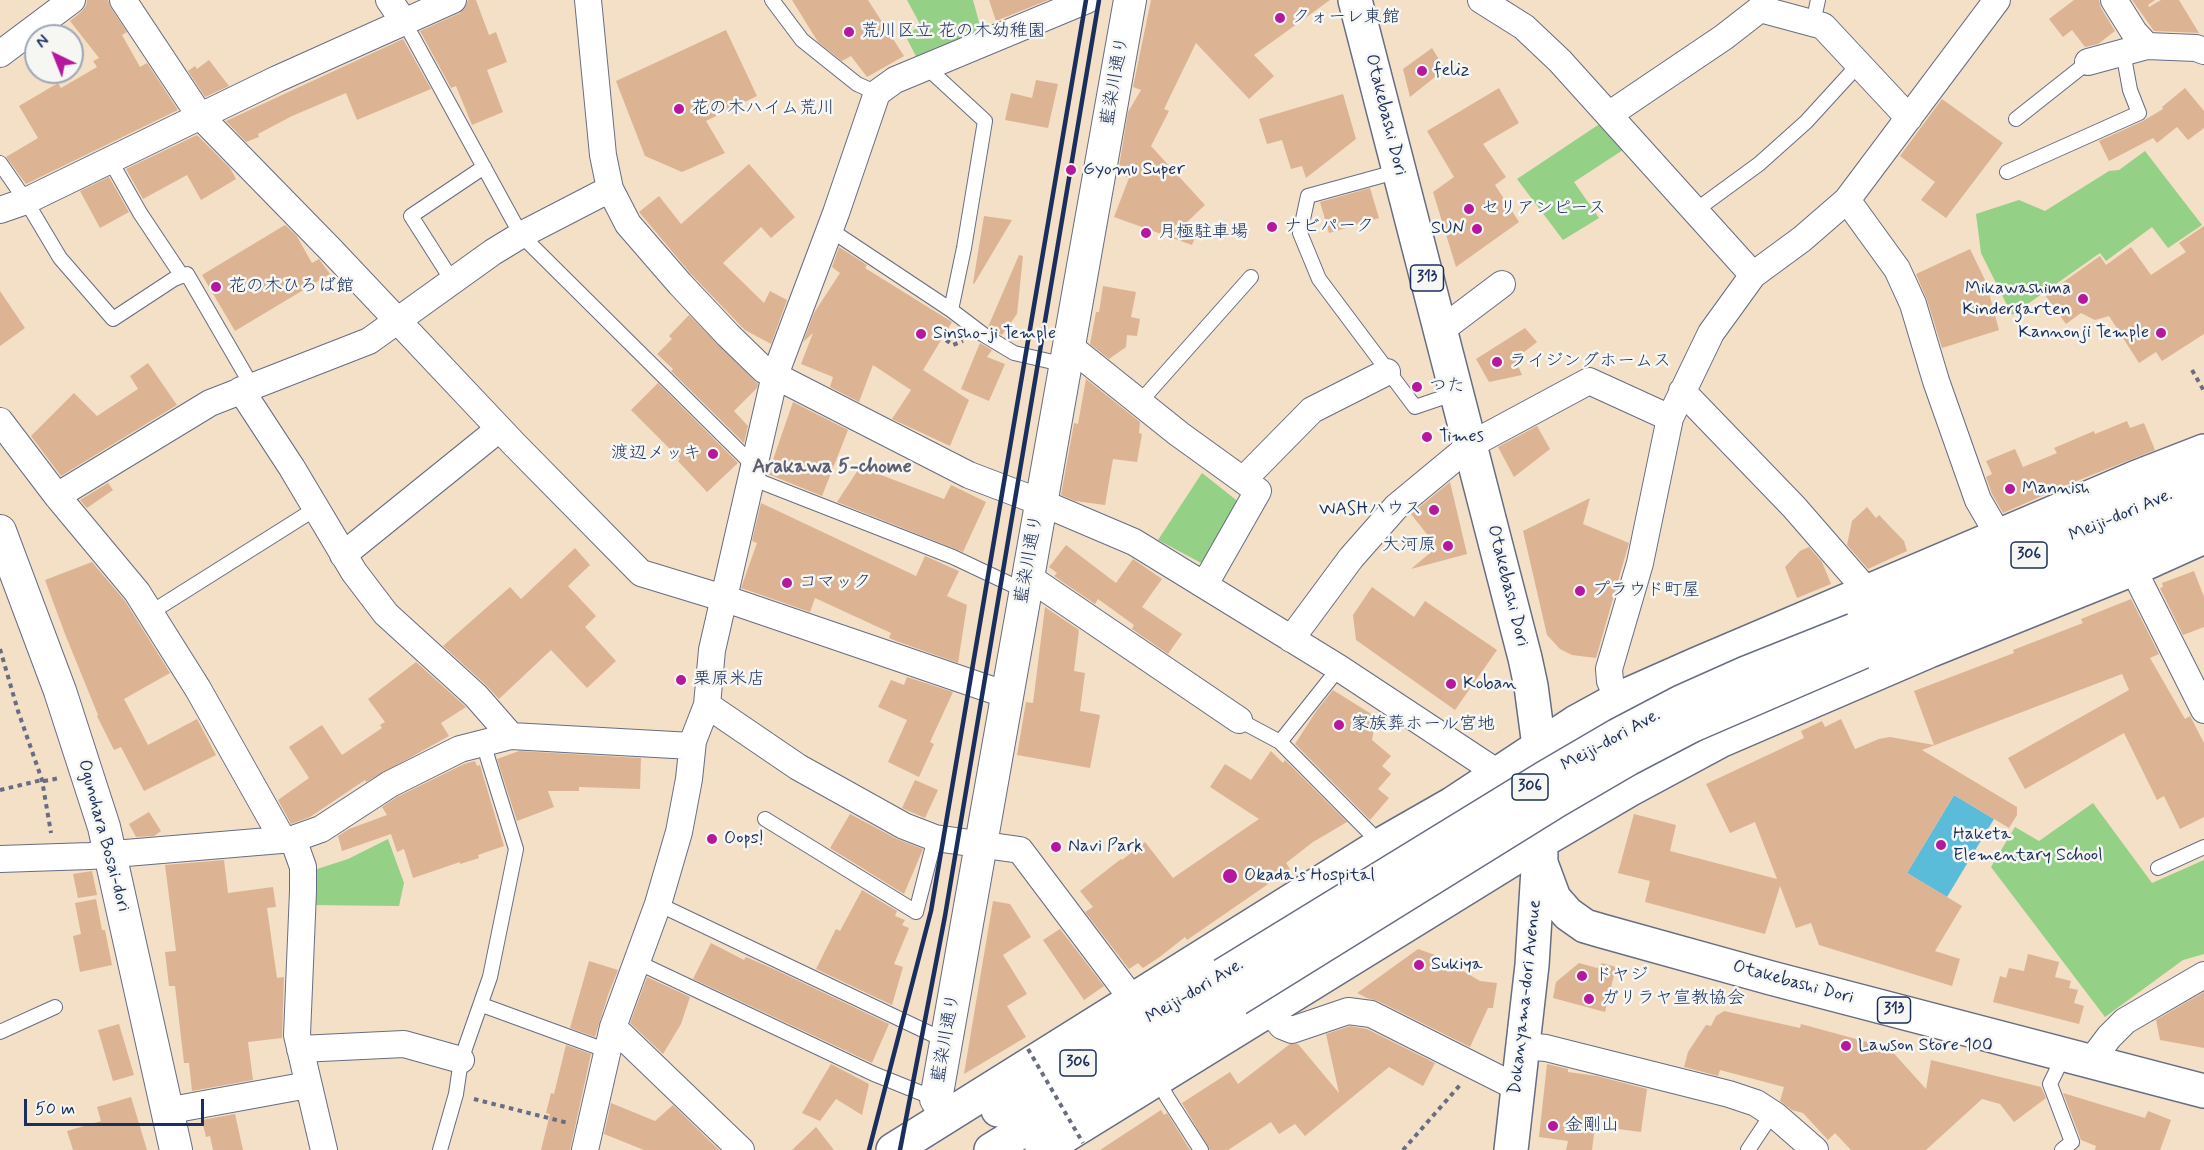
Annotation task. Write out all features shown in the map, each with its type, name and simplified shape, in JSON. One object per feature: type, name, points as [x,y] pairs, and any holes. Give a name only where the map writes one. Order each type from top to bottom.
[{"type":"main road","name":"Otakebashi Dori","points":[[1355,0],[1472,444],[1525,658],[1539,746],[1541,863],[1554,898],[1568,914],[1585,926],[1782,981],[2204,1091]]},
{"type":"main road","name":"306","points":[[893,1150],[942,1108],[1133,1000],[1382,844],[1452,804],[1576,722],[1618,699],[2204,451]]},
{"type":"main road","name":"Meiji-dori Ave.","points":[[1858,641],[2204,480]]},
{"type":"main road","name":"Meiji-dori Ave.","points":[[991,1150],[1230,987],[1546,777],[1618,735],[1681,702],[1746,674],[1858,641],[2204,510]]},
{"type":"main road","points":[[1042,1150],[1539,843],[1629,790],[1722,740],[1929,651],[2133,569],[2204,537]]},
{"type":"main road","name":"Dokanyama-dori Avenue","points":[[1511,1150],[1532,965],[1539,843]]},
{"type":"main road","name":"Meiji-dori Ave.","points":[[932,1150],[1230,987]]},
{"type":"street","points":[[0,54],[72,0]]},
{"type":"street","points":[[123,0],[200,116],[641,573],[723,598],[1007,695]]},
{"type":"street","points":[[388,0],[405,23]]},
{"type":"street","points":[[0,210],[26,201],[200,116],[453,0]]},
{"type":"street","points":[[588,0],[603,155],[610,189],[628,224],[680,284],[764,370],[969,475],[1134,542],[1205,584],[1498,773],[1517,789],[1532,811],[1539,843]]},
{"type":"street","points":[[588,1139],[610,1039],[658,904],[679,832],[689,779],[692,746],[707,705],[712,650],[775,375],[877,93],[895,80],[1087,0]]},
{"type":"street","name":"藍染川通り","points":[[942,1108],[946,1041],[1130,0]]},
{"type":"street","points":[[1481,0],[1524,27],[1560,61],[1753,275]]},
{"type":"street","points":[[1618,699],[1610,681],[1609,669],[1640,563],[1670,418],[1711,333],[1753,275],[1847,200],[1997,0]]},
{"type":"street","points":[[2114,0],[2134,32],[2147,46]]},
{"type":"street","points":[[1610,114],[1724,37],[1760,9],[1815,11],[1823,26],[1909,118]]},
{"type":"street","points":[[2088,62],[2147,46],[2196,48],[2204,51]]},
{"type":"street","points":[[57,496],[210,403],[369,341],[492,252],[610,189]]},
{"type":"street","points":[[1847,200],[1897,269],[1913,304],[1936,381],[1978,500],[1999,536]]},
{"type":"street","points":[[1441,330],[1502,284]]},
{"type":"street","points":[[1067,356],[1139,403],[1258,491],[1205,584]]},
{"type":"street","points":[[1243,480],[1312,410],[1387,372]]},
{"type":"street","points":[[1291,639],[1351,558],[1396,507],[1472,444],[1589,381],[1670,418]]},
{"type":"street","points":[[247,388],[315,509],[354,572],[386,614],[476,696],[511,736]]},
{"type":"street","points":[[1682,391],[1794,507],[1868,592]]},
{"type":"street","points":[[0,421],[57,496],[137,592],[198,689],[303,867],[297,1035],[324,1150]]},
{"type":"street","points":[[343,555],[500,429]]},
{"type":"street","name":"Ogunohara Bosai-dori","points":[[0,531],[60,691],[111,854],[176,1150]]},
{"type":"street","points":[[2133,569],[2204,710]]},
{"type":"street","points":[[1026,584],[1239,720]]},
{"type":"street","points":[[707,705],[798,767],[904,826],[935,838],[1020,850],[1133,1000]]},
{"type":"street","points":[[0,859],[56,858],[288,840],[321,829],[390,784],[460,749],[511,736],[692,746]]},
{"type":"street","points":[[2078,1057],[2109,1037],[2125,1022],[2204,975]]},
{"type":"street","points":[[1269,1010],[1282,1026],[1292,1030],[1348,1011],[1371,1014],[1518,1088]]},
{"type":"street","points":[[610,1039],[741,1150]]},
{"type":"street","points":[[300,1049],[404,1044],[461,1060]]},
{"type":"street","points":[[1524,1046],[1546,1048],[1729,1094],[1756,1103],[1772,1114],[1805,1147]]},
{"type":"street","points":[[166,1111],[308,1085]]},
{"type":"lane","points":[[775,1],[802,40],[857,84],[877,93]]},
{"type":"lane","points":[[405,23],[522,235],[753,472],[953,556],[1026,584]]},
{"type":"lane","points":[[2007,172],[2139,113],[2130,90],[2123,52]]},
{"type":"lane","points":[[2016,119],[2088,62]]},
{"type":"lane","points":[[1696,210],[1759,164],[1806,122],[1859,64]]},
{"type":"lane","points":[[931,65],[935,75],[985,121],[964,248],[951,310]]},
{"type":"lane","points":[[110,160],[140,213],[182,276]]},
{"type":"lane","points":[[0,163],[60,258],[113,319],[174,279],[187,274],[247,388]]},
{"type":"lane","points":[[453,282],[411,216],[484,166]]},
{"type":"lane","points":[[1399,171],[1308,196],[1300,233],[1319,279],[1415,407],[1458,393]]},
{"type":"lane","points":[[829,229],[1014,353],[1067,356]]},
{"type":"lane","points":[[1139,403],[1251,277]]},
{"type":"lane","points":[[150,613],[315,509]]},
{"type":"lane","points":[[1280,742],[1338,668]]},
{"type":"lane","points":[[1239,720],[1280,742],[1382,844]]},
{"type":"lane","points":[[440,1150],[456,1094],[461,1060],[490,977],[516,849],[483,743]]},
{"type":"lane","points":[[765,819],[916,912],[935,838]]},
{"type":"lane","points":[[2158,868],[2204,847]]},
{"type":"lane","points":[[658,904],[946,1041]]},
{"type":"lane","points":[[637,962],[942,1108]]},
{"type":"lane","points":[[482,1005],[610,1039]]},
{"type":"lane","points":[[0,1032],[55,1007]]},
{"type":"lane","points":[[2062,1150],[2072,1142],[2050,1084],[2078,1057]]},
{"type":"lane","points":[[1158,1080],[1201,1150]]},
{"type":"lane","points":[[1748,1150],[1772,1114]]},
{"type":"path","points":[[946,340],[951,344]]},
{"type":"path","points":[[2192,370],[2204,391]]},
{"type":"path","points":[[0,650],[42,780],[56,858]]},
{"type":"path","points":[[0,790],[70,776]]},
{"type":"path","points":[[1028,1049],[1083,1143]]},
{"type":"path","points":[[1403,1150],[1477,1066]]},
{"type":"path","points":[[456,1094],[588,1139]]},
{"type":"green space","points":[[907,0],[973,0],[983,37],[920,64],[905,35],[921,26]]},
{"type":"green space","points":[[1604,121],[1626,148],[1574,182],[1599,218],[1563,240],[1517,179]]},
{"type":"green space","points":[[2145,151],[2202,225],[2168,248],[2152,227],[2106,261],[2100,253],[2012,315],[1981,253],[1976,214],[2019,200],[2045,211],[2109,171],[2119,170]]},
{"type":"green space","points":[[1202,473],[1240,503],[1205,565],[1158,540]]},
{"type":"green space","points":[[2093,803],[2152,883],[2204,860],[2204,954],[2183,960],[2105,1017],[1991,867],[2015,827],[2039,841]]},
{"type":"green space","points":[[388,839],[404,883],[399,906],[310,905],[311,871],[348,859]]},
{"type":"water","points":[[1954,795],[1994,819],[1947,897],[1907,873]]},
{"type":"building","points":[[87,0],[108,0],[127,32],[122,35],[140,67],[147,63],[178,110],[26,184],[6,157],[38,138],[19,106],[56,84],[61,88],[68,84],[84,84],[84,75],[97,67],[93,61],[99,58],[84,39],[84,24],[72,24],[70,21],[86,6]]},
{"type":"building","points":[[468,0],[476,0],[489,35],[496,32],[507,62],[487,70],[503,112],[472,125],[456,86],[451,88],[420,31],[460,13]]},
{"type":"building","points":[[792,0],[868,0],[904,56],[867,77],[851,56],[842,61],[818,42]]},
{"type":"building","points":[[989,0],[1048,0],[996,21]]},
{"type":"building","points":[[1151,0],[1330,0],[1254,55],[1274,76],[1249,99],[1196,43],[1164,109],[1169,111],[1151,146],[1205,205],[1186,223],[1199,228],[1192,245],[1114,217],[1129,178],[1118,173],[1128,112],[1141,90],[1133,87]]},
{"type":"building","points":[[2074,0],[2099,0],[2101,8],[2115,31],[2098,44],[2085,47],[2072,30],[2063,37],[2049,19]]},
{"type":"building","points":[[2132,0],[2155,0],[2148,5],[2149,7],[2161,0],[2179,0],[2199,33],[2154,31]]},
{"type":"building","name":"花の木ハイム荒川","points":[[726,30],[757,96],[706,121],[725,153],[682,172],[645,156],[616,81]]},
{"type":"building","points":[[403,39],[431,89],[357,120],[346,93],[292,116],[258,134],[259,137],[246,142],[226,121]]},
{"type":"building","points":[[1432,48],[1445,69],[1410,97],[1403,69]]},
{"type":"building","points":[[209,60],[229,86],[205,97],[188,71],[195,66],[197,69]]},
{"type":"building","points":[[1036,80],[1058,84],[1048,128],[1005,120],[1011,93],[1032,98]]},
{"type":"building","points":[[1499,88],[1519,123],[1483,144],[1506,177],[1495,185],[1519,222],[1456,267],[1433,192],[1454,177],[1427,131]]},
{"type":"building","points":[[2185,88],[2204,111],[2204,128],[2188,140],[2177,127],[2157,143],[2153,138],[2109,161],[2099,141],[2163,109],[2162,107]]},
{"type":"building","points":[[1343,94],[1356,139],[1306,178],[1302,166],[1291,169],[1282,140],[1267,144],[1259,119]]},
{"type":"building","points":[[1942,99],[2003,143],[1946,218],[1921,200],[1935,182],[1900,156]]},
{"type":"building","points":[[197,135],[230,168],[236,179],[201,200],[187,175],[143,199],[126,169]]},
{"type":"building","points":[[749,164],[795,217],[771,238],[761,227],[723,263],[764,303],[770,291],[787,300],[771,344],[745,330],[739,324],[691,274],[639,212],[659,196],[681,224]]},
{"type":"building","points":[[109,177],[129,212],[100,228],[80,191]]},
{"type":"building","points":[[1370,188],[1379,218],[1329,233],[1320,202]]},
{"type":"building","points":[[984,216],[1012,220],[974,284],[973,283]]},
{"type":"building","points":[[285,225],[296,235],[312,263],[319,259],[330,274],[235,331],[202,275]]},
{"type":"building","points":[[2204,226],[2204,334],[2162,361],[2156,352],[2139,363],[2109,316],[2095,320],[2081,313],[2066,324],[2045,295],[2100,256],[2106,265],[2131,247],[2151,275],[2186,252],[2179,243]]},
{"type":"building","points":[[839,247],[867,265],[865,268],[952,322],[923,370],[969,400],[950,446],[892,419],[911,390],[873,365],[859,402],[830,387],[833,377],[801,364],[813,333],[803,342],[814,313],[840,273],[832,267]]},
{"type":"building","points":[[1970,249],[1986,282],[1999,330],[1942,348],[1916,274]]},
{"type":"building","points":[[1019,255],[1023,256],[1017,314],[1002,335],[988,327]]},
{"type":"building","points":[[1103,286],[1136,292],[1131,317],[1140,319],[1137,336],[1127,335],[1126,347],[1109,359],[1090,344]]},
{"type":"building","points":[[0,291],[25,328],[0,346]]},
{"type":"building","points":[[689,315],[758,384],[757,388],[734,411],[748,426],[744,443],[671,371],[673,369],[657,354],[672,339],[669,336]]},
{"type":"building","points":[[1525,328],[1537,342],[1515,359],[1522,375],[1489,382],[1476,359]]},
{"type":"building","points":[[980,343],[992,350],[987,357],[1005,364],[989,401],[961,389]]},
{"type":"building","points":[[148,363],[177,405],[61,476],[31,436],[74,393],[97,416],[138,389],[130,376]]},
{"type":"building","points":[[1086,379],[1140,422],[1139,433],[1142,434],[1137,462],[1113,459],[1105,505],[1075,501],[1061,495],[1074,423],[1078,424]]},
{"type":"building","points":[[658,383],[738,463],[707,492],[678,461],[680,459],[631,410]]},
{"type":"building","points":[[793,402],[848,430],[822,496],[768,474]]},
{"type":"building","points":[[2127,421],[2130,428],[2144,423],[2155,450],[2003,513],[1992,494],[1986,477],[1992,474],[1986,461],[2015,449],[2023,467],[2057,453],[2054,448],[2094,431],[2095,434]]},
{"type":"building","points":[[1537,426],[1550,449],[1514,477],[1498,447]]},
{"type":"building","points":[[860,467],[944,499],[951,485],[986,502],[963,552],[837,502]]},
{"type":"building","points":[[1450,482],[1467,554],[1411,569],[1437,547],[1411,514]]},
{"type":"building","points":[[108,483],[113,490],[87,508],[80,500]]},
{"type":"building","name":"プラウド町屋","points":[[1590,498],[1583,524],[1629,543],[1596,658],[1572,655],[1560,649],[1547,635],[1523,531]]},
{"type":"building","points":[[761,503],[916,576],[925,556],[959,571],[947,596],[967,605],[958,663],[889,638],[891,633],[815,598],[810,612],[741,588],[757,543],[752,541]]},
{"type":"building","points":[[1867,507],[1876,518],[1879,515],[1904,541],[1907,551],[1868,569],[1847,545],[1852,521]]},
{"type":"building","points":[[1066,545],[1116,583],[1133,559],[1162,579],[1142,607],[1182,634],[1168,654],[1132,629],[1134,625],[1098,599],[1095,604],[1054,576],[1057,573],[1049,567]]},
{"type":"building","points":[[1809,547],[1822,562],[1831,584],[1797,598],[1785,567],[1800,551]]},
{"type":"building","points":[[575,548],[590,565],[568,586],[596,616],[585,627],[616,661],[587,688],[551,650],[499,699],[443,646],[510,587],[521,599]]},
{"type":"building","points":[[92,562],[125,601],[170,673],[124,699],[148,745],[197,719],[216,755],[144,791],[121,747],[114,750],[97,716],[45,580]]},
{"type":"building","points":[[2194,571],[2204,597],[2204,627],[2183,635],[2160,588],[2163,587],[2162,583]]},
{"type":"building","points":[[1372,587],[1414,617],[1425,601],[1497,650],[1455,710],[1356,640],[1353,615]]},
{"type":"building","points":[[2131,599],[2159,654],[2150,658],[2185,719],[2190,716],[2204,743],[2204,817],[2180,829],[2164,796],[2157,800],[2124,733],[2025,789],[2008,758],[2129,690],[2122,674],[1922,750],[2017,807],[2017,815],[2009,828],[1954,795],[1907,873],[1962,906],[1935,951],[1960,959],[1952,986],[1819,945],[1811,923],[1796,928],[1780,886],[1765,934],[1645,902],[1650,881],[1618,873],[1634,814],[1676,825],[1670,851],[1777,879],[1755,822],[1730,833],[1706,784],[1804,738],[1801,731],[1822,721],[1825,727],[1841,719],[1855,749],[1890,737],[1934,745],[1914,691],[2014,653],[2013,650],[2083,623],[2081,619]]},
{"type":"building","points":[[1045,607],[1079,630],[1074,671],[1085,673],[1080,711],[1100,715],[1090,768],[1017,755],[1026,702],[1033,703]]},
{"type":"building","points":[[416,662],[466,707],[441,723],[449,736],[366,782],[365,780],[310,817],[291,824],[278,800],[309,778],[289,747],[322,725],[342,755],[382,728],[380,725],[385,722],[368,699]]},
{"type":"building","points":[[907,677],[953,692],[930,742],[934,744],[919,777],[888,762],[907,720],[878,707],[891,680],[904,685]]},
{"type":"building","points":[[1333,690],[1376,717],[1372,740],[1391,756],[1382,766],[1391,774],[1378,789],[1389,798],[1370,820],[1295,744]]},
{"type":"building","points":[[519,751],[641,758],[640,789],[579,787],[579,791],[548,791],[554,807],[517,821],[497,759]]},
{"type":"building","points":[[1271,751],[1283,763],[1285,760],[1347,822],[1313,842],[1286,863],[1290,869],[1187,940],[1185,937],[1143,968],[1138,963],[1129,969],[1085,912],[1093,907],[1080,891],[1145,842],[1173,878],[1259,819],[1210,787],[1225,764],[1251,780]]},
{"type":"building","points":[[475,761],[477,766],[480,765],[504,846],[478,855],[479,858],[413,878],[404,849],[397,852],[391,834],[342,851],[338,836],[349,829],[387,815],[382,807],[397,797],[464,764]]},
{"type":"building","points":[[915,780],[938,790],[925,818],[902,808]]},
{"type":"building","points":[[149,812],[161,831],[154,836],[136,837],[129,824]]},
{"type":"building","points":[[850,814],[897,839],[923,849],[904,894],[830,848]]},
{"type":"building","points":[[224,860],[228,893],[273,887],[276,907],[267,908],[277,978],[284,977],[282,1038],[248,1042],[253,1080],[192,1091],[189,1063],[184,1063],[175,986],[169,986],[165,952],[176,951],[165,865]]},
{"type":"building","points":[[92,871],[97,895],[78,898],[73,874]]},
{"type":"building","points":[[862,890],[897,911],[895,916],[905,920],[902,925],[909,928],[894,964],[903,967],[892,1005],[816,969],[836,929],[840,931]]},
{"type":"building","points":[[96,899],[112,965],[80,972],[73,936],[81,934],[75,903]]},
{"type":"building","points":[[993,901],[1010,904],[1031,937],[1003,955],[1027,994],[1007,1006],[1026,1037],[964,1074]]},
{"type":"building","points":[[1060,929],[1104,986],[1084,1000],[1043,940]]},
{"type":"building","points":[[711,943],[744,960],[746,957],[776,970],[889,1024],[872,1063],[693,979]]},
{"type":"building","points":[[1418,949],[1438,956],[1480,981],[1497,983],[1493,1008],[1488,1008],[1470,1047],[1378,1001],[1357,993]]},
{"type":"building","points":[[2028,954],[2059,962],[2055,977],[2071,981],[2069,988],[2078,990],[2074,1003],[2084,1006],[2079,1024],[1993,1002],[2000,976],[2006,978],[2009,968],[2024,971]]},
{"type":"building","points":[[589,961],[618,970],[595,1037],[570,1028]]},
{"type":"building","points":[[1579,963],[1597,968],[1602,963],[1616,967],[1605,1012],[1553,998],[1556,982]]},
{"type":"building","points":[[647,977],[690,997],[681,1024],[663,1054],[630,1023]]},
{"type":"building","points":[[2204,992],[2204,1048],[2160,1040],[2156,1020]]},
{"type":"building","points":[[1724,1011],[1800,1028],[1801,1024],[1889,1048],[1926,1089],[1931,1060],[2041,1087],[2046,1098],[2014,1122],[2000,1104],[1982,1099],[1926,1150],[1851,1150],[1835,1133],[1828,1140],[1803,1113],[1792,1110],[1780,1101],[1784,1087],[1720,1070],[1718,1076],[1684,1067],[1688,1052],[1706,1025],[1711,1026],[1716,1016]]},
{"type":"building","points":[[119,1024],[134,1075],[113,1081],[98,1030]]},
{"type":"building","points":[[1350,1026],[1367,1029],[1435,1063],[1423,1086],[1389,1067],[1305,1136],[1295,1124],[1279,1134],[1271,1122],[1228,1150],[1210,1150],[1182,1103],[1230,1072],[1238,1084],[1290,1044],[1298,1044],[1339,1093],[1326,1034]]},
{"type":"building","points":[[566,1045],[591,1054],[570,1150],[541,1150],[550,1114],[546,1113],[551,1093],[554,1094]]},
{"type":"building","points":[[831,1064],[869,1084],[862,1115],[836,1099],[820,1121],[802,1113]]},
{"type":"building","points":[[1547,1064],[1568,1069],[1568,1072],[1597,1076],[1647,1089],[1641,1132],[1595,1126],[1592,1150],[1566,1150],[1568,1141],[1539,1137]]},
{"type":"building","points":[[2063,1093],[2145,1118],[2148,1111],[2171,1120],[2160,1150],[2095,1150],[2096,1146],[2081,1140]]},
{"type":"building","points":[[131,1097],[147,1150],[73,1150],[67,1131],[101,1121],[97,1107]]},
{"type":"building","points":[[611,1103],[655,1121],[673,1105],[719,1150],[644,1150],[604,1134]]},
{"type":"building","points":[[1161,1110],[1164,1115],[1167,1113],[1190,1150],[1100,1150]]},
{"type":"building","points":[[235,1114],[243,1150],[213,1150],[210,1136],[206,1137],[202,1120]]},
{"type":"building","points":[[816,1127],[834,1150],[792,1150]]},
{"type":"railway","points":[[869,1150],[931,911],[1086,0]]},
{"type":"railway","points":[[900,1150],[945,916],[1099,0]]},
{"type":"place","name":"クォーレ東館","points":[[1280,18]]},
{"type":"place","name":"荒川区立 花の木幼稚園","points":[[849,32]]},
{"type":"place","name":"feliz","points":[[1422,71]]},
{"type":"place","name":"花の木ハイム荒川","points":[[679,109]]},
{"type":"place","name":"Gyomu Super","points":[[1071,170]]},
{"type":"place","name":"セリアンピース","points":[[1469,209]]},
{"type":"place","name":"ナビパーク","points":[[1272,227]]},
{"type":"place","name":"SUN","points":[[1477,229]]},
{"type":"place","name":"月極駐車場","points":[[1146,233]]},
{"type":"place","name":"花の木ひろば館","points":[[216,287]]},
{"type":"place","name":"Mikawashima Kindergarten","points":[[2083,299]]},
{"type":"place","name":"Kannonji Temple","points":[[2161,333]]},
{"type":"place","name":"Sinsho-ji Temple","points":[[921,334]]},
{"type":"place","name":"ライジングホームス","points":[[1497,362]]},
{"type":"place","name":"つた","points":[[1417,387]]},
{"type":"place","name":"Times","points":[[1427,437]]},
{"type":"place","name":"渡辺メッキ","points":[[713,454]]},
{"type":"place","name":"Mannish","points":[[2010,489]]},
{"type":"place","name":"WASHハウス","points":[[1434,510]]},
{"type":"place","name":"大河原","points":[[1448,546]]},
{"type":"place","name":"コマック","points":[[787,583]]},
{"type":"place","name":"プラウド町屋","points":[[1580,591]]},
{"type":"place","name":"栗原米店","points":[[681,680]]},
{"type":"place","name":"Koban","points":[[1451,684]]},
{"type":"place","name":"家族葬ホール宮地","points":[[1339,725]]},
{"type":"place","name":"Oops!","points":[[712,839]]},
{"type":"place","name":"Haketa Elementary School","points":[[1941,845]]},
{"type":"place","name":"Navi Park","points":[[1056,847]]},
{"type":"place","name":"Okada's Hospital","points":[[1230,876]]},
{"type":"place","name":"Sukiya","points":[[1419,965]]},
{"type":"place","name":"ドヤジ","points":[[1582,976]]},
{"type":"place","name":"ガリラヤ宣教協会","points":[[1589,999]]},
{"type":"place","name":"Lawson Store 100","points":[[1846,1046]]},
{"type":"place","name":"金剛山","points":[[1553,1126]]},
{"type":"district","name":"Arakawa 5-chome","points":[[832,468]]}]
